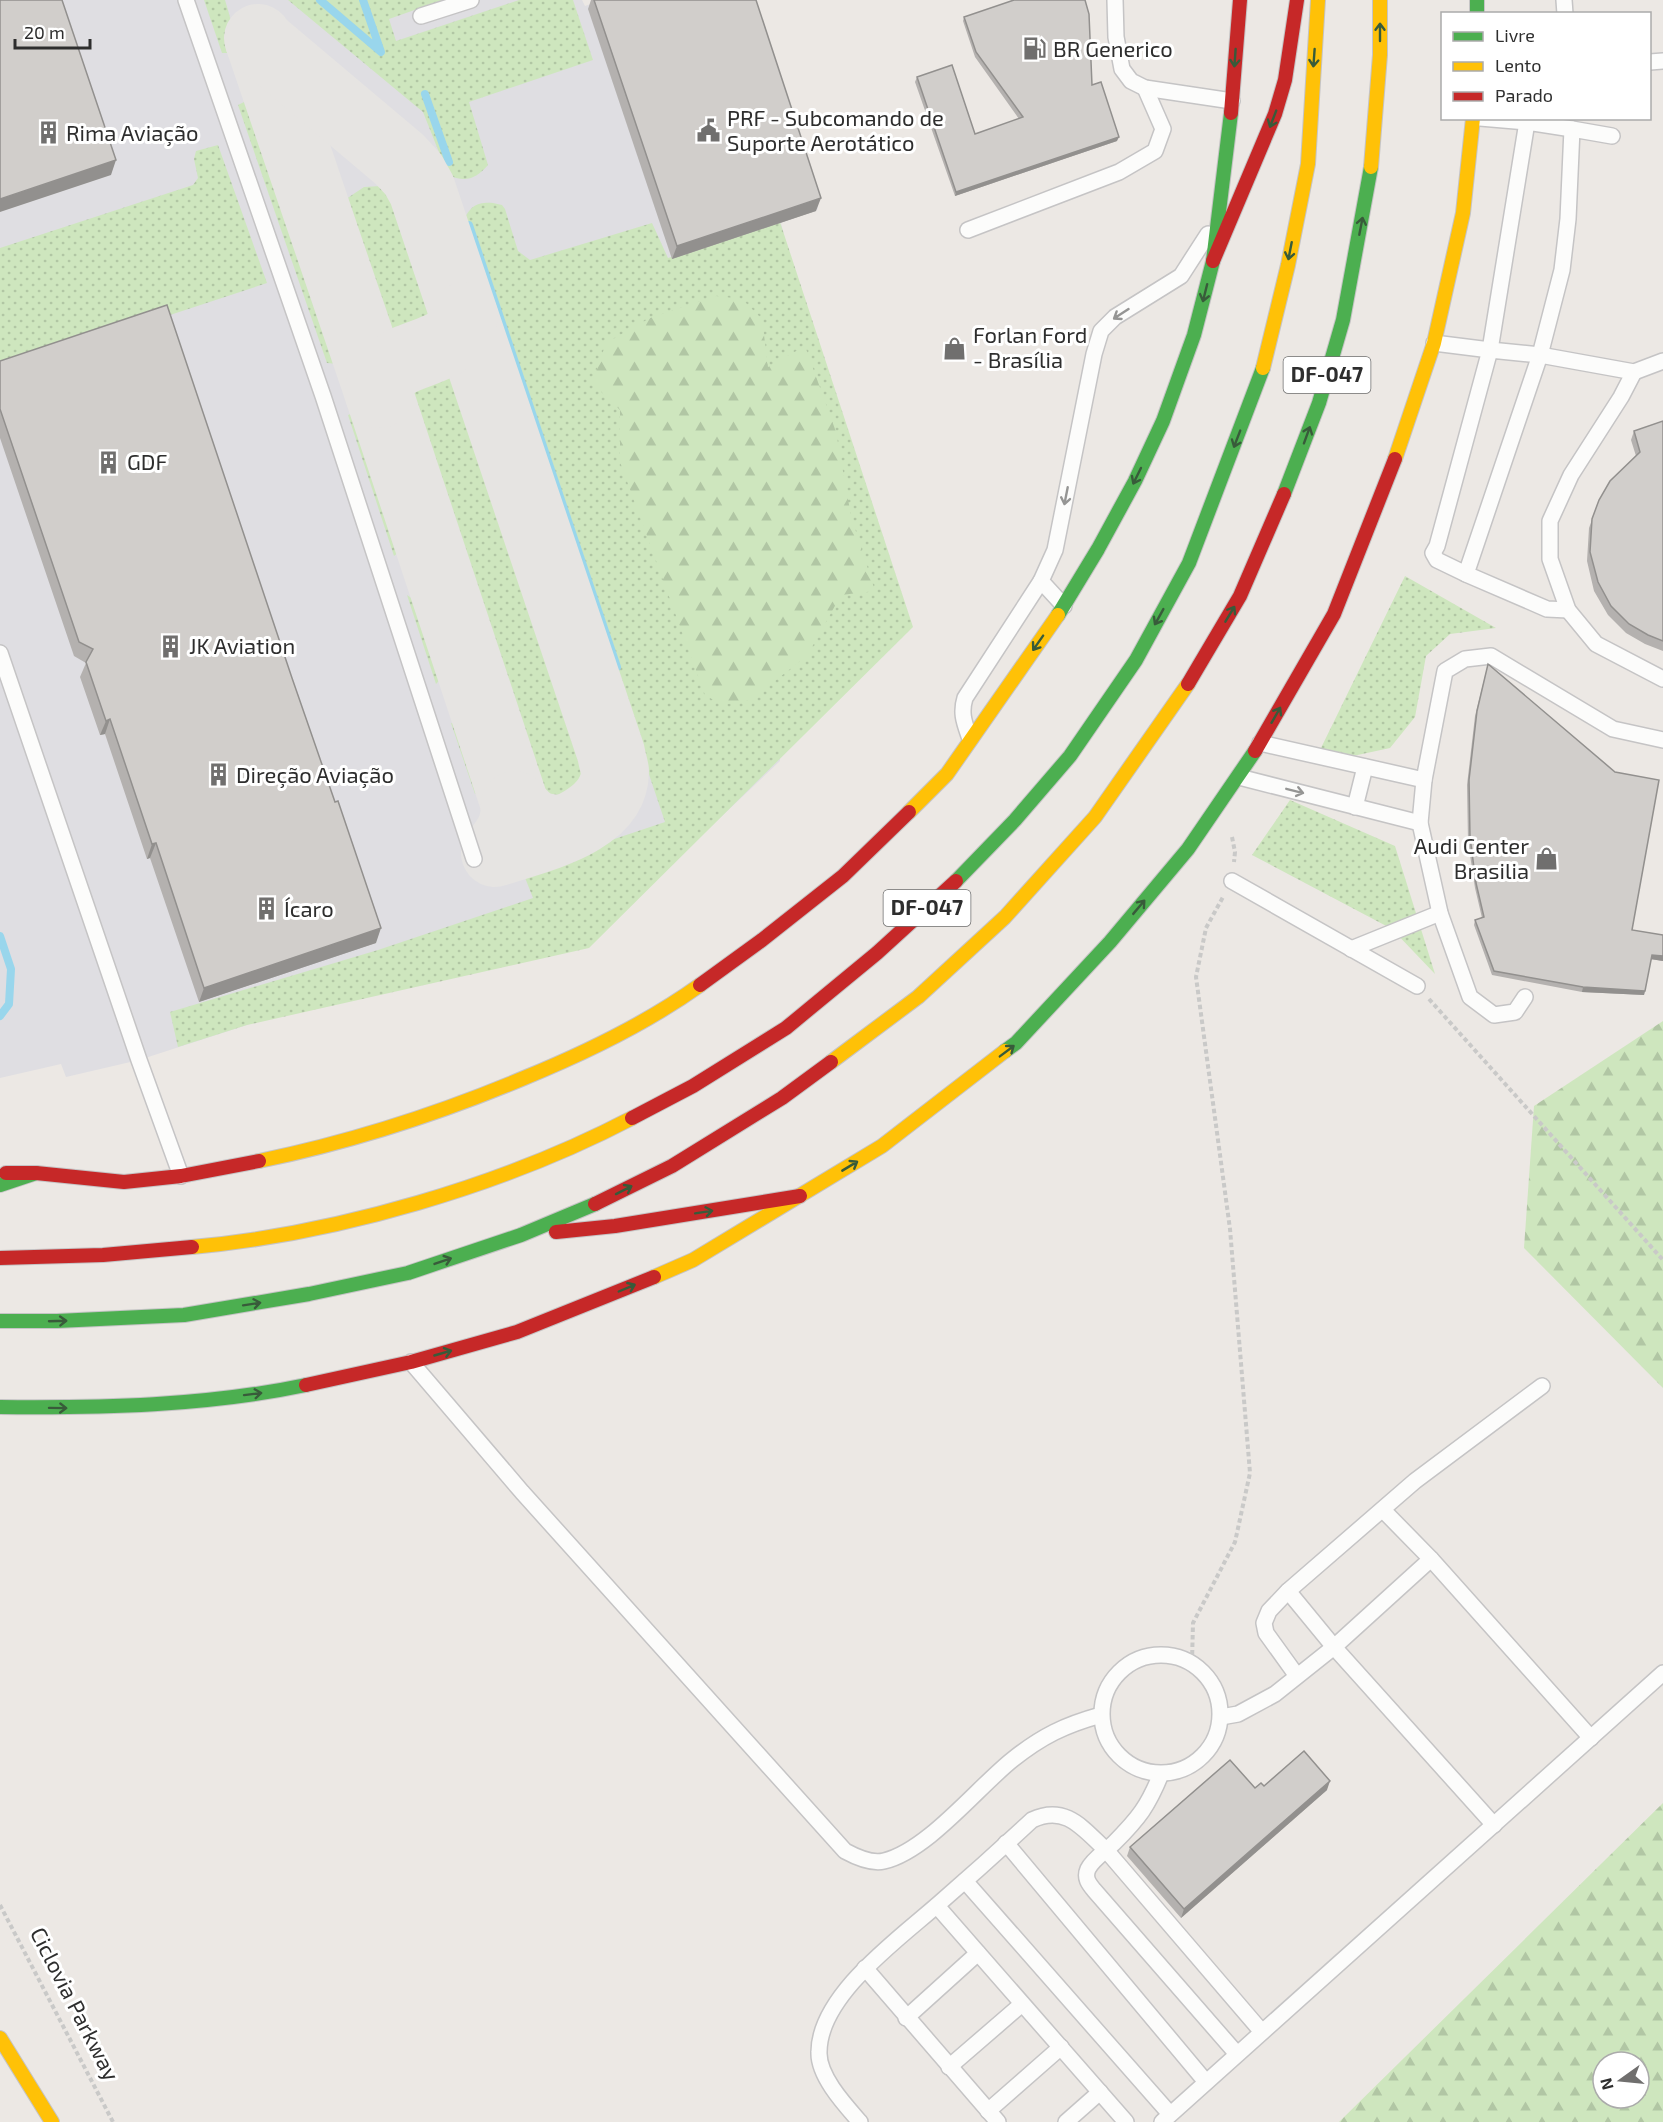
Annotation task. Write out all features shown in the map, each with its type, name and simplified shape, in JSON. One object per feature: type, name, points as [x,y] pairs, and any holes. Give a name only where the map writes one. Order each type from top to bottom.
[{"type":"main road","points":[[0,1173],[36,1173],[123,1182],[181,1176],[352,1139],[457,1106],[573,1058],[670,1007],[762,940],[843,876],[947,774],[971,740],[1064,606],[1135,481],[1163,421],[1194,335],[1213,261],[1232,101],[1240,0]]},
{"type":"main road","points":[[1213,261],[1275,114],[1285,80],[1297,0]]},
{"type":"main road","name":"DF-047","points":[[0,1258],[103,1254],[204,1246],[304,1231],[410,1205],[498,1176],[603,1133],[693,1086],[786,1028],[877,953],[947,890],[1015,820],[1070,756],[1136,660],[1189,563],[1261,375],[1288,265],[1308,164],[1318,0]]},
{"type":"main road","name":"DF-047","points":[[0,1321],[57,1321],[184,1315],[309,1294],[408,1273],[521,1235],[580,1212],[672,1166],[782,1098],[918,997],[1005,917],[1095,817],[1180,698],[1240,597],[1287,488],[1319,403],[1343,320],[1371,173],[1380,55],[1380,0]]},
{"type":"main road","points":[[0,1407],[97,1408],[277,1391],[411,1362],[517,1332],[693,1260],[882,1146],[1016,1043],[1110,942],[1188,849],[1239,777],[1334,614],[1395,460],[1434,343],[1463,213],[1473,120]]},
{"type":"main road","points":[[0,1185],[36,1173]]},
{"type":"main road","points":[[521,1235],[615,1226],[800,1196]]},
{"type":"main road","points":[[0,2038],[52,2122]]},
{"type":"lane","points":[[186,0],[323,396],[474,859]]},
{"type":"lane","points":[[421,16],[471,0]]},
{"type":"lane","points":[[1115,0],[1116,37],[1122,69],[1131,81],[1145,88],[1232,101]]},
{"type":"lane","points":[[968,230],[1119,172],[1155,152],[1164,129],[1145,88]]},
{"type":"lane","points":[[1504,120],[1612,136]]},
{"type":"lane","points":[[1527,122],[1490,350],[1437,546],[1433,553],[1437,560],[1547,609],[1568,610]]},
{"type":"lane","points":[[1466,574],[1540,355],[1562,270],[1568,219],[1572,129]]},
{"type":"lane","points":[[971,740],[963,720],[964,698],[1041,581],[1055,550],[1094,354],[1101,331],[1115,317],[1181,276],[1219,216]]},
{"type":"lane","points":[[1434,343],[1540,355],[1634,372],[1663,361]]},
{"type":"lane","points":[[1634,372],[1621,397],[1571,475],[1550,521],[1550,559],[1568,610],[1596,644],[1663,679]]},
{"type":"lane","points":[[1041,581],[1064,606]]},
{"type":"lane","points":[[0,653],[181,1176]]},
{"type":"lane","points":[[1525,997],[1515,1012],[1494,1015],[1470,997],[1440,913],[1420,823],[1424,780],[1445,671],[1465,659],[1491,656],[1614,729],[1663,740]]},
{"type":"lane","points":[[1260,743],[1424,780]]},
{"type":"lane","points":[[1355,807],[1365,767]]},
{"type":"lane","points":[[1239,777],[1420,823]]},
{"type":"lane","points":[[1232,881],[1417,986]]},
{"type":"lane","points":[[1351,949],[1440,913]]},
{"type":"lane","points":[[411,1362],[522,1492],[845,1851],[863,1860],[882,1862],[896,1857],[921,1843],[1012,1760],[1049,1734],[1071,1723],[1101,1715]]},
{"type":"lane","points":[[1297,1676],[1266,1633],[1264,1623],[1269,1611],[1288,1591],[1416,1480],[1542,1386]]},
{"type":"lane","points":[[1383,1510],[1431,1559],[1591,1738]]},
{"type":"lane","points":[[1221,1717],[1238,1714],[1275,1694],[1334,1647],[1431,1559]]},
{"type":"lane","points":[[1288,1591],[1334,1647],[1494,1825]]},
{"type":"lane","points":[[1151,1654],[1172,1654],[1192,1662],[1208,1677],[1218,1695],[1221,1717],[1217,1734],[1209,1751],[1195,1763],[1179,1771],[1161,1774],[1142,1770],[1126,1762],[1113,1749],[1105,1733],[1101,1715],[1104,1694],[1115,1675],[1131,1662],[1151,1654]]},
{"type":"lane","points":[[965,1881],[1166,2118],[1663,1673]]},
{"type":"lane","points":[[1161,1774],[1146,1808],[1088,1869],[1087,1879],[1094,1890],[1237,2054]]},
{"type":"lane","points":[[860,2122],[828,2082],[818,2055],[820,2035],[835,2004],[865,1968],[1032,1820],[1043,1815],[1065,1816],[1077,1823],[1106,1850],[1262,2032]]},
{"type":"lane","points":[[1006,1843],[1206,2082]]},
{"type":"lane","points":[[937,1906],[1126,2122]]},
{"type":"lane","points":[[906,2018],[978,1953]]},
{"type":"lane","points":[[865,1968],[993,2117],[1061,2047]]},
{"type":"lane","points":[[949,2067],[1022,2004]]},
{"type":"lane","points":[[1066,2122],[1100,2092]]},
{"type":"path","points":[[1192,1662],[1193,1623],[1235,1542],[1250,1473],[1230,1229],[1196,977],[1206,928],[1232,881],[1235,852],[1223,800]]},
{"type":"path","points":[[1417,986],[1663,1260]]},
{"type":"path","name":"Ciclovia Parkway","points":[[0,1905],[113,2122]]},
{"type":"shaded area","points":[[0,0],[582,0],[585,6],[603,0],[742,0],[818,209],[781,223],[796,283],[780,761],[705,832],[247,1025],[139,1060],[66,1077],[61,1064],[0,1078]]},
{"type":"green space","points":[[204,0],[225,0],[233,36],[232,49],[227,53],[222,53]]},
{"type":"green space","points":[[288,0],[443,0],[389,19],[396,41],[519,0],[573,0],[593,60],[469,102],[488,165],[475,176],[460,179],[448,175],[423,112]]},
{"type":"green space","points":[[246,101],[257,108],[265,119],[341,333],[345,356],[338,364],[327,363],[238,105]]},
{"type":"green space","points":[[218,145],[267,283],[167,316],[0,365],[0,248],[193,185],[198,178],[194,159],[196,151]]},
{"type":"green space","points":[[381,186],[397,191],[408,201],[426,246],[437,293],[437,302],[428,323],[411,333],[398,331],[372,314],[362,292],[342,228],[343,201],[364,187]]},
{"type":"green space","points":[[482,203],[502,205],[505,209],[518,251],[530,260],[652,223],[668,258],[780,222],[913,627],[589,948],[247,1025],[178,1047],[170,1012],[378,950],[533,898],[522,870],[665,822],[463,221],[475,206]]},
{"type":"green space","points":[[716,296],[742,299],[762,319],[768,367],[805,346],[836,432],[851,516],[875,591],[841,595],[807,656],[750,700],[722,705],[705,695],[620,462],[620,410],[592,383],[606,343],[650,318]]},
{"type":"green space","points":[[442,369],[459,377],[470,387],[488,416],[594,760],[588,778],[580,787],[570,792],[552,796],[537,788],[527,771],[414,441],[407,413],[410,392],[418,378],[428,371]]},
{"type":"green space","points":[[358,411],[367,415],[374,427],[402,514],[406,537],[402,548],[394,556],[348,415]]},
{"type":"green space","points":[[1405,576],[1496,628],[1450,634],[1426,656],[1415,717],[1390,748],[1353,756],[1320,750]]},
{"type":"green space","points":[[407,595],[433,614],[446,638],[448,665],[436,684]]},
{"type":"green space","points":[[451,723],[463,726],[475,735],[478,742],[485,763],[487,780],[481,790],[475,794]]},
{"type":"green space","points":[[1290,800],[1395,846],[1435,974],[1392,929],[1252,855]]},
{"type":"green space","points":[[1663,1021],[1663,1388],[1524,1248],[1534,1106]]},
{"type":"green space","points":[[1663,1803],[1663,2122],[1339,2122]]},
{"type":"building","points":[[0,0],[62,0],[116,160],[0,199]]},
{"type":"building","name":"PRF - Subcomando de Suporte Aerotático","points":[[594,0],[756,0],[821,198],[677,246]]},
{"type":"building","points":[[1014,0],[1085,0],[1089,14],[1092,85],[1101,82],[1119,137],[956,192],[917,77],[952,65],[975,134],[1023,117],[976,52],[964,17]]},
{"type":"building","points":[[167,305],[292,678],[335,802],[338,801],[381,928],[204,988],[156,843],[152,844],[110,719],[106,721],[86,662],[93,649],[79,642],[0,409],[0,361]]},
{"type":"building","points":[[1663,421],[1663,641],[1629,624],[1611,606],[1598,582],[1590,552],[1592,519],[1599,500],[1610,481],[1640,452],[1634,431]]},
{"type":"building","points":[[1488,664],[1615,772],[1659,780],[1632,930],[1663,935],[1663,956],[1652,955],[1645,991],[1583,987],[1494,971],[1475,920],[1484,917],[1476,883],[1470,837],[1469,780],[1477,711]]},
{"type":"building","points":[[1304,1751],[1330,1781],[1184,1909],[1130,1847],[1230,1760],[1255,1788],[1261,1783],[1264,1786]]},
{"type":"waterway","points":[[320,0],[381,52],[363,0]]},
{"type":"waterway","points":[[425,94],[449,162]]},
{"type":"waterway","points":[[469,225],[617,667]]},
{"type":"waterway","points":[[0,936],[11,969],[9,1004],[0,1016]]},
{"type":"taxiway","points":[[258,38],[515,805],[530,821],[551,828]]},
{"type":"taxiway","points":[[259,41],[399,159],[413,174],[422,190],[611,753],[615,771],[611,789],[602,804],[588,817],[551,835],[495,853],[510,831],[515,805]]},
{"type":"taxiway","points":[[379,394],[383,378],[392,367],[447,341],[458,331],[464,316]]},
{"type":"traffic: fast","points":[[1477,0],[1477,12]]},
{"type":"traffic: fast","points":[[1058,615],[1135,481],[1163,421],[1194,335],[1213,261],[1231,113]]},
{"type":"traffic: fast","points":[[1284,494],[1319,403],[1343,320],[1371,167]]},
{"type":"traffic: fast","points":[[956,881],[1015,820],[1070,756],[1136,660],[1189,563],[1263,368]]},
{"type":"traffic: fast","points":[[1005,1051],[1016,1043],[1110,942],[1188,849],[1255,751]]},
{"type":"traffic: fast","points":[[0,1185],[36,1173]]},
{"type":"traffic: fast","points":[[0,1321],[57,1321],[184,1315],[309,1294],[408,1273],[521,1235],[595,1204]]},
{"type":"traffic: fast","points":[[0,1407],[154,1404],[230,1397],[306,1385]]},
{"type":"traffic: slow","points":[[1263,368],[1288,265],[1308,164],[1318,0]]},
{"type":"traffic: slow","points":[[1371,167],[1380,55],[1380,0]]},
{"type":"traffic: slow","points":[[1395,459],[1434,343],[1463,213],[1473,120]]},
{"type":"traffic: slow","points":[[909,812],[947,774],[1058,615]]},
{"type":"traffic: slow","points":[[831,1062],[918,997],[1005,917],[1095,817],[1188,684]]},
{"type":"traffic: slow","points":[[259,1161],[361,1136],[492,1091],[615,1037],[700,985]]},
{"type":"traffic: slow","points":[[654,1277],[693,1260],[882,1146],[1005,1051]]},
{"type":"traffic: slow","points":[[192,1247],[304,1231],[418,1203],[530,1165],[632,1118]]},
{"type":"traffic: slow","points":[[0,2038],[52,2122]]},
{"type":"traffic: jam","points":[[1231,113],[1240,0]]},
{"type":"traffic: jam","points":[[1213,261],[1275,114],[1285,80],[1297,0]]},
{"type":"traffic: jam","points":[[1255,751],[1334,614],[1395,459]]},
{"type":"traffic: jam","points":[[1188,684],[1240,596],[1284,494]]},
{"type":"traffic: jam","points":[[700,985],[843,876],[909,812]]},
{"type":"traffic: jam","points":[[632,1118],[693,1086],[786,1028],[877,953],[956,881]]},
{"type":"traffic: jam","points":[[595,1204],[672,1166],[782,1098],[831,1062]]},
{"type":"traffic: jam","points":[[6,1173],[36,1173],[124,1182],[181,1176],[259,1161]]},
{"type":"traffic: jam","points":[[556,1232],[615,1226],[800,1196]]},
{"type":"traffic: jam","points":[[0,1258],[103,1255],[192,1247]]},
{"type":"traffic: jam","points":[[306,1385],[411,1362],[517,1332],[654,1277]]},
{"type":"place","name":"BR Generico","points":[[1035,49]]},
{"type":"place","name":"PRF - Subcomando de Suporte Aerotático","points":[[709,131]]},
{"type":"place","name":"Rima Aviação","points":[[48,133]]},
{"type":"place","name":"Forlan Ford - Brasília","points":[[955,348]]},
{"type":"place","name":"GDF","points":[[109,462]]},
{"type":"place","name":"JK Aviation","points":[[171,646]]},
{"type":"place","name":"Direção Aviação","points":[[218,775]]},
{"type":"place","name":"Audi Center Brasilia","points":[[1547,859]]},
{"type":"place","name":"Ícaro","points":[[266,909]]}]
